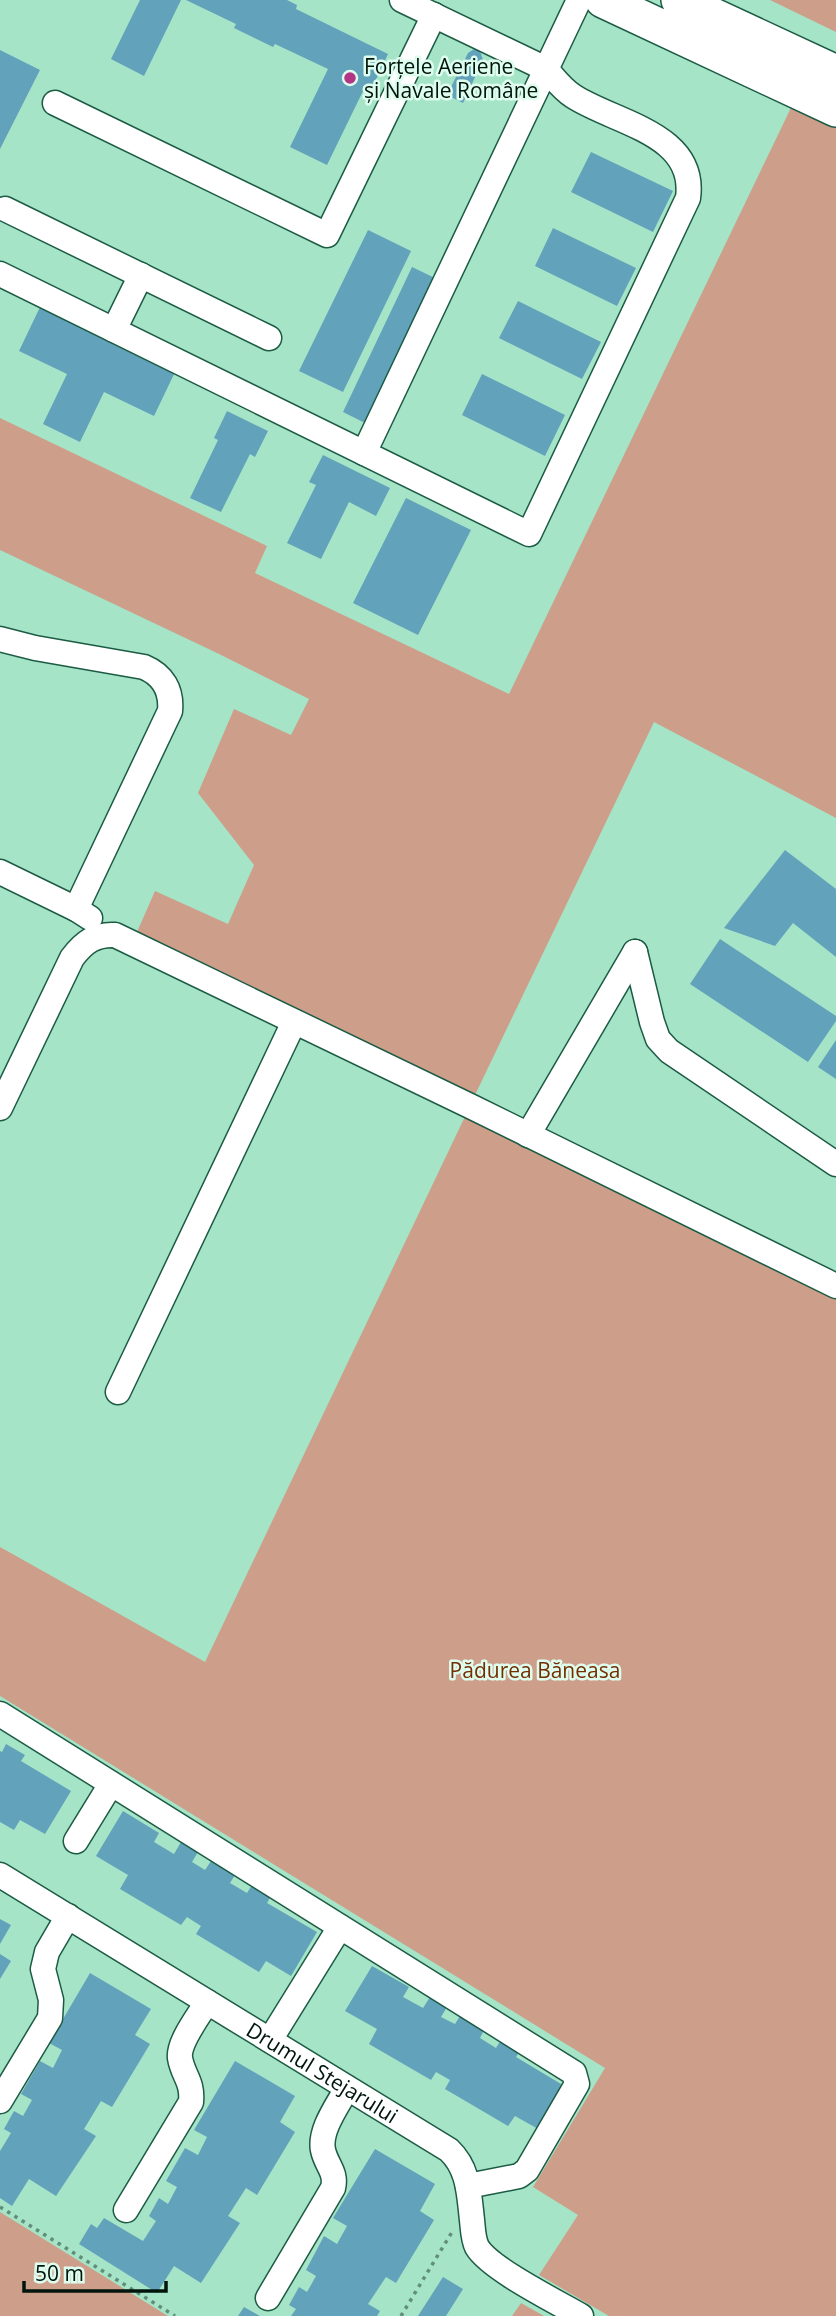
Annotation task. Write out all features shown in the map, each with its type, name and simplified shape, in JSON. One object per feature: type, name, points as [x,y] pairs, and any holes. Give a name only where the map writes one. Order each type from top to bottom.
[{"type":"highway","points":[[603,0],[836,109]]},
{"type":"highway","points":[[679,0],[836,74]]},
{"type":"street","points":[[0,274],[529,534],[688,198],[690,189],[685,167],[679,155],[662,140],[575,97],[546,69],[402,0]]},
{"type":"street","points":[[364,453],[579,0]]},
{"type":"street","points":[[55,103],[327,235],[434,15]]},
{"type":"street","points":[[5,209],[269,338]]},
{"type":"street","points":[[114,330],[141,275]]},
{"type":"street","points":[[0,639],[34,648],[144,667],[158,674],[168,688],[170,711],[76,909]]},
{"type":"street","points":[[0,872],[76,909],[116,935],[836,1286]]},
{"type":"street","points":[[0,1108],[72,958],[89,940],[101,934],[116,935]]},
{"type":"street","points":[[528,1135],[635,951],[658,1039],[669,1051],[836,1164]]},
{"type":"street","points":[[118,1392],[294,1022]]},
{"type":"street","points":[[0,1714],[574,2073],[578,2084],[527,2170],[519,2176],[469,2195]]},
{"type":"street","points":[[76,1841],[111,1784]]},
{"type":"street","name":"Drumul Stejarului","points":[[0,1875],[449,2150],[462,2165],[474,2236],[484,2255],[581,2316]]},
{"type":"street","points":[[0,2101],[50,2018],[51,2000],[43,1969],[47,1952],[68,1916]]},
{"type":"street","points":[[270,2040],[340,1927]]},
{"type":"street","points":[[126,2210],[191,2102],[191,2088],[182,2065],[180,2050],[207,2002]]},
{"type":"street","points":[[268,2298],[333,2188],[334,2174],[324,2153],[323,2138],[347,2088]]},
{"type":"path","points":[[401,2316],[469,2195]]},
{"type":"path","points":[[0,2207],[175,2316]]},
{"type":"green space","points":[[770,0],[836,0],[836,32]]},
{"type":"green space","points":[[799,91],[836,109],[836,818],[654,722],[475,1095],[137,932],[155,891],[228,924],[254,865],[198,793],[234,709],[291,735],[309,699],[0,550],[0,418],[267,546],[255,573],[509,694]]},
{"type":"green space","name":"Pădurea Băneasa","points":[[470,1106],[836,1286],[836,2316],[609,2316],[539,2275],[578,2215],[533,2187],[605,2068],[0,1696],[0,1547],[205,1662]]},
{"type":"green space","points":[[0,2212],[168,2316],[0,2316]]},
{"type":"green space","points":[[521,2303],[544,2316],[512,2316]]},
{"type":"building","points":[[140,0],[181,0],[144,76],[111,59]]},
{"type":"building","name":"Forțele Aeriene și Navale Române","points":[[186,0],[287,0],[297,5],[296,9],[388,54],[371,90],[365,87],[327,165],[290,147],[328,69],[275,44],[273,47],[234,28],[236,24]]},
{"type":"building","points":[[474,49],[480,51],[483,60],[463,103],[447,95],[468,53]]},
{"type":"building","points":[[0,50],[40,70],[0,149]]},
{"type":"building","points":[[591,152],[673,191],[653,232],[571,192]]},
{"type":"building","points":[[553,228],[636,268],[617,306],[535,266]]},
{"type":"building","points":[[368,230],[411,251],[343,392],[299,371]]},
{"type":"building","points":[[412,267],[437,279],[367,424],[343,412]]},
{"type":"building","points":[[518,301],[601,342],[582,379],[499,338]]},
{"type":"building","points":[[41,305],[68,318],[67,321],[146,360],[148,356],[176,370],[154,416],[104,392],[80,442],[43,424],[67,374],[19,351]]},
{"type":"building","points":[[482,374],[565,415],[545,456],[462,415]]},
{"type":"building","points":[[227,411],[268,431],[255,457],[250,454],[221,512],[190,498],[218,440],[214,438]]},
{"type":"building","points":[[323,455],[390,488],[376,516],[349,502],[321,559],[287,543],[316,485],[309,482]]},
{"type":"building","points":[[406,498],[471,530],[418,635],[353,603]]},
{"type":"building","points":[[785,850],[836,889],[836,957],[793,923],[775,946],[724,928]]},
{"type":"building","points":[[720,939],[836,1016],[836,1021],[808,1062],[690,984]]},
{"type":"building","points":[[836,1040],[836,1079],[818,1067]]},
{"type":"building","points":[[6,1744],[25,1755],[21,1761],[71,1791],[45,1834],[20,1820],[14,1830],[0,1822],[0,1751],[2,1752]]},
{"type":"building","points":[[123,1811],[159,1833],[154,1842],[174,1854],[181,1842],[198,1852],[192,1862],[205,1870],[211,1861],[235,1875],[230,1883],[247,1893],[252,1885],[271,1896],[267,1903],[317,1932],[291,1976],[266,1961],[259,1972],[196,1934],[201,1926],[187,1917],[181,1925],[120,1889],[128,1875],[96,1856]]},
{"type":"building","points":[[0,1919],[11,1925],[0,1944]]},
{"type":"building","points":[[0,1954],[11,1961],[0,1979]]},
{"type":"building","points":[[372,1966],[409,1987],[403,1997],[423,2008],[430,1997],[447,2007],[441,2017],[455,2024],[460,2016],[484,2030],[480,2038],[496,2048],[501,2040],[520,2051],[516,2057],[566,2087],[540,2130],[515,2116],[508,2126],[445,2089],[450,2080],[436,2072],[431,2080],[369,2044],[377,2029],[345,2011]]},
{"type":"building","points":[[90,1973],[151,2009],[135,2035],[150,2044],[112,2107],[101,2101],[84,2129],[96,2136],[56,2196],[29,2179],[12,2206],[0,2198],[0,2151],[11,2133],[4,2129],[14,2111],[23,2116],[32,2100],[21,2094],[40,2061],[53,2068],[62,2050],[49,2043]]},
{"type":"building","points":[[235,2061],[295,2096],[280,2122],[295,2132],[257,2195],[246,2188],[228,2216],[240,2223],[201,2283],[174,2266],[157,2293],[79,2244],[91,2224],[97,2228],[104,2218],[143,2241],[156,2221],[149,2216],[159,2198],[168,2204],[177,2187],[166,2181],[185,2148],[198,2155],[207,2137],[194,2130]]},
{"type":"building","points":[[375,2149],[435,2184],[420,2211],[434,2220],[396,2283],[386,2277],[368,2304],[380,2311],[377,2316],[291,2316],[296,2309],[289,2305],[299,2287],[307,2292],[316,2276],[306,2270],[324,2236],[337,2244],[347,2226],[333,2218]]},
{"type":"building","points":[[443,2277],[463,2289],[446,2316],[418,2316]]},
{"type":"building","points":[[244,2307],[260,2316],[238,2316]]},
{"type":"place","name":"Forțele Aeriene și Navale Române","points":[[350,78]]}]
